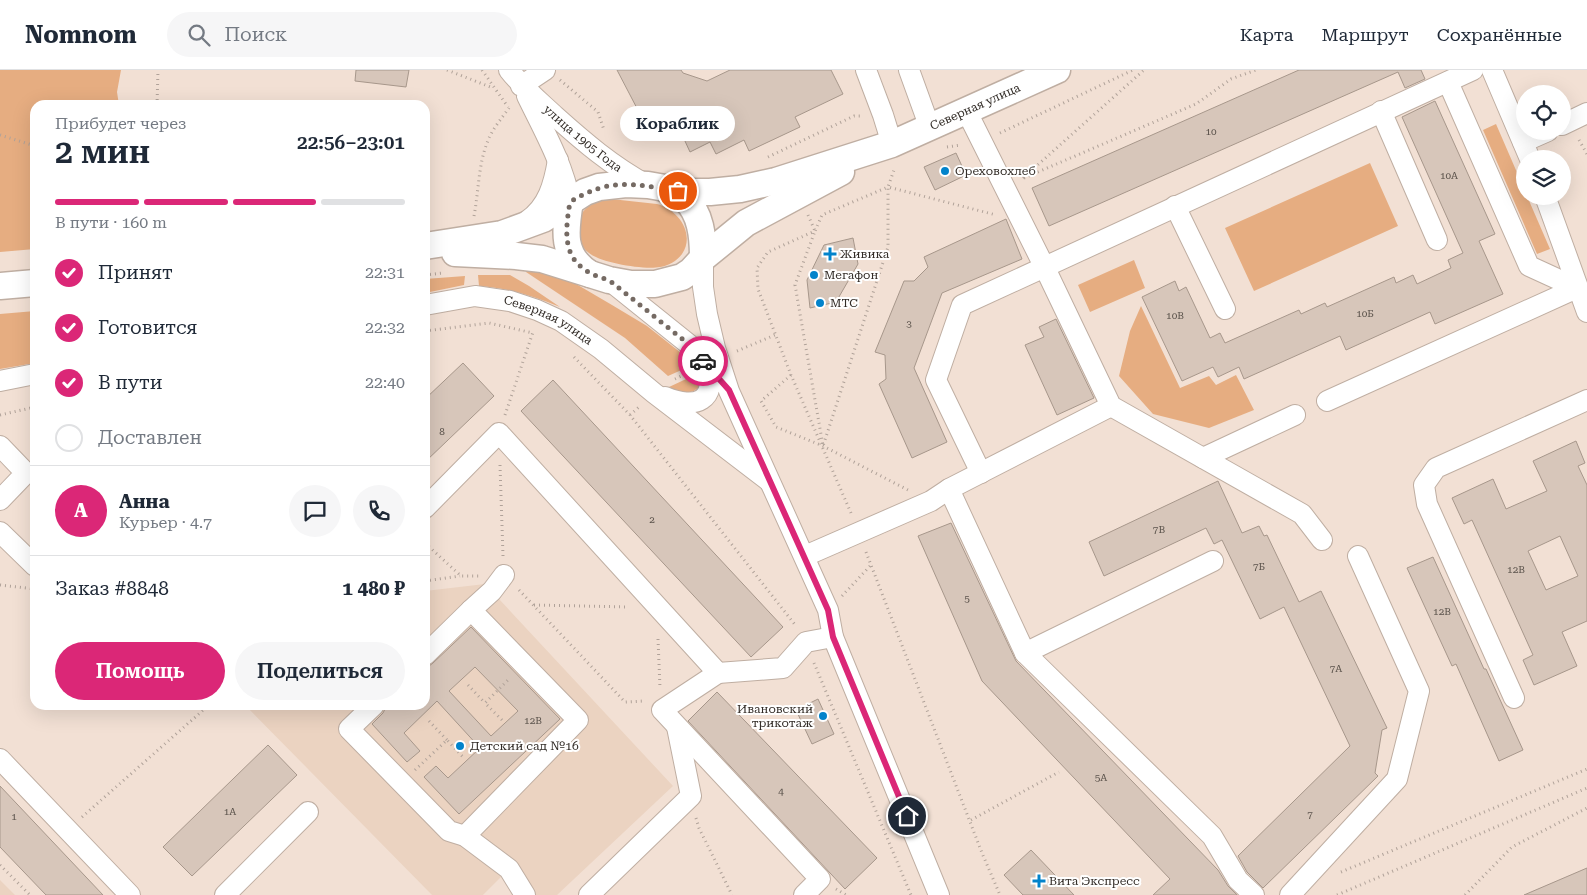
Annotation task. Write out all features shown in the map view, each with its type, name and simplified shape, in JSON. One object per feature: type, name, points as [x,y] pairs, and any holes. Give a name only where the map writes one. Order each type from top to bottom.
[{"type":"main road","name":"Северная улица","points":[[430,252],[533,258],[566,266],[602,278],[631,284],[656,284],[672,280],[682,277],[691,271],[703,258],[746,223],[937,138],[966,110],[1057,70]]},
{"type":"main road","name":"Северная улица","points":[[430,245],[502,234],[519,226],[543,219],[585,192],[599,187],[626,184],[688,192],[740,189],[896,155]]},
{"type":"main road","points":[[657,187],[684,198],[698,219],[703,246],[703,258]]},
{"type":"main road","name":"Северная улица","points":[[570,202],[566,235],[568,247],[581,268],[602,278]]},
{"type":"main road","points":[[0,286],[30,283]]},
{"type":"street","points":[[866,70],[896,155]]},
{"type":"street","points":[[909,70],[937,138]]},
{"type":"street","points":[[981,473],[936,380],[962,305],[1473,70]]},
{"type":"street","points":[[1492,70],[1527,150]]},
{"type":"street","points":[[515,78],[550,73]]},
{"type":"street","name":"улица 1905 Года","points":[[515,78],[558,160],[570,202]]},
{"type":"street","name":"улица 1905 Года","points":[[515,78],[593,150],[622,170],[657,187]]},
{"type":"street","points":[[1448,82],[1529,266],[1577,288]]},
{"type":"street","points":[[966,110],[1111,406],[1302,514],[1322,540]]},
{"type":"street","points":[[1381,111],[1437,240]]},
{"type":"street","points":[[1571,121],[1587,113]]},
{"type":"street","points":[[1528,150],[1539,140]]},
{"type":"street","points":[[519,226],[535,216],[546,202],[555,181],[558,160]]},
{"type":"street","points":[[1548,205],[1587,312]]},
{"type":"street","points":[[1175,206],[1224,309]]},
{"type":"street","points":[[703,258],[703,287],[707,314],[715,348],[729,390],[828,610],[833,637],[939,895]]},
{"type":"street","points":[[602,278],[691,346],[729,390]]},
{"type":"street","points":[[1327,401],[1577,288]]},
{"type":"street","name":"Северная улица","points":[[430,304],[475,296],[510,301],[561,321],[601,349],[654,393],[771,482]]},
{"type":"street","points":[[654,393],[683,404],[697,403],[704,398],[709,390],[711,378],[707,364]]},
{"type":"street","points":[[0,381],[30,375]]},
{"type":"street","points":[[1514,698],[1427,504],[1424,485],[1436,468],[1587,400]]},
{"type":"street","points":[[805,556],[931,501],[949,489],[1111,406]]},
{"type":"street","points":[[1203,458],[1295,416]]},
{"type":"street","points":[[430,503],[499,433],[718,674]]},
{"type":"street","points":[[0,446],[26,473],[0,500]]},
{"type":"street","points":[[949,489],[1025,653],[1212,836],[1238,880],[1254,895]]},
{"type":"street","points":[[0,532],[30,561]]},
{"type":"street","points":[[1290,895],[1397,779],[1419,691],[1358,556]]},
{"type":"street","points":[[1025,653],[1213,561]]},
{"type":"street","points":[[430,650],[492,591],[504,575]]},
{"type":"street","points":[[465,836],[578,720],[471,610]]},
{"type":"street","points":[[804,895],[820,879],[662,710],[718,674],[783,668],[806,642],[833,637]]},
{"type":"street","points":[[369,710],[349,729],[449,831],[465,836],[509,868],[525,895]]},
{"type":"street","points":[[589,895],[691,796],[677,726]]},
{"type":"street","points":[[0,759],[130,895]]},
{"type":"street","points":[[226,895],[308,812]]},
{"type":"path","points":[[157,100],[158,70]]},
{"type":"path","points":[[447,70],[494,88]]},
{"type":"path","points":[[482,70],[514,114]]},
{"type":"path","points":[[937,138],[982,141],[1133,70]]},
{"type":"path","points":[[1144,70],[1022,180],[1196,104],[1231,79],[1256,70]]},
{"type":"path","points":[[550,73],[598,112],[606,133]]},
{"type":"path","points":[[473,220],[484,152],[490,136],[509,108]]},
{"type":"path","points":[[765,158],[854,116],[883,115]]},
{"type":"path","points":[[0,135],[30,144]]},
{"type":"path","points":[[823,446],[888,247],[888,187],[894,170],[896,155]]},
{"type":"path","points":[[823,446],[795,285],[822,215],[888,187],[1022,222]]},
{"type":"path","points":[[815,231],[768,252],[757,268],[758,289],[791,375],[859,532],[982,853],[1002,895]]},
{"type":"path","points":[[430,330],[489,323],[533,332],[541,336]]},
{"type":"path","points":[[533,332],[499,433],[504,575],[625,702],[643,700],[662,710]]},
{"type":"path","points":[[572,355],[630,415],[794,623],[806,642],[911,895]]},
{"type":"path","points":[[791,375],[761,401],[776,427],[823,446],[931,501]]},
{"type":"path","points":[[0,415],[30,408]]},
{"type":"path","points":[[430,548],[460,576]]},
{"type":"path","points":[[430,580],[460,576],[504,575]]},
{"type":"path","points":[[0,585],[30,588]]},
{"type":"path","points":[[534,606],[657,608],[662,710]]},
{"type":"path","points":[[485,703],[524,664]]},
{"type":"path","points":[[468,685],[502,720]]},
{"type":"path","points":[[68,830],[203,710]]},
{"type":"path","points":[[429,720],[463,757]]},
{"type":"path","points":[[402,782],[447,740]]},
{"type":"path","points":[[1340,872],[1587,769]]},
{"type":"path","points":[[970,820],[1059,772]]},
{"type":"path","points":[[1337,895],[1587,788]]},
{"type":"path","points":[[691,796],[699,828],[732,895]]},
{"type":"path","points":[[1465,895],[1512,848],[1587,808]]},
{"type":"path","points":[[0,865],[30,895]]},
{"type":"shaded area","points":[[0,70],[121,70],[117,92],[118,100],[30,100],[30,249],[0,252]]},
{"type":"shaded area","points":[[1496,124],[1516,170],[1516,205],[1531,205],[1550,249],[1537,254],[1483,130]]},
{"type":"shaded area","points":[[1370,163],[1398,226],[1254,291],[1225,228]]},
{"type":"shaded area","points":[[611,199],[657,204],[677,216],[686,230],[687,238],[686,246],[678,259],[669,264],[653,268],[634,267],[603,260],[589,253],[580,240],[579,222],[582,213],[592,204]]},
{"type":"shaded area","points":[[1134,260],[1145,288],[1090,312],[1078,285]]},
{"type":"shaded area","points":[[525,267],[571,281],[647,326],[695,364],[668,376],[625,338],[526,272]]},
{"type":"shaded area","points":[[478,275],[510,275],[560,307],[521,293],[479,286]]},
{"type":"shaded area","points":[[465,276],[464,285],[430,292],[430,279]]},
{"type":"shaded area","points":[[1141,306],[1180,388],[1209,376],[1216,385],[1236,375],[1254,410],[1209,428],[1153,414],[1119,376],[1130,331]]},
{"type":"shaded area","points":[[30,311],[30,364],[0,369],[0,314]]},
{"type":"shaded area","points":[[699,373],[699,385],[692,392],[681,392],[669,387]]},
{"type":"shaded area","name":"Детский сад №16","points":[[485,584],[673,786],[557,895],[534,895],[509,869],[483,895],[432,895],[250,710],[430,710],[430,590]]},
{"type":"shaded area","points":[[0,880],[15,895],[0,895]]},
{"type":"building","points":[[356,70],[409,70],[406,87],[355,81]]},
{"type":"building","points":[[617,70],[681,70],[683,73],[707,81],[730,70],[831,70],[843,94],[795,117],[800,127],[749,151],[744,140],[716,154],[710,142],[690,152],[679,128],[641,116]]},
{"type":"building","points":[[1299,70],[1421,70],[1425,79],[1405,88],[1398,72],[1049,226],[1032,188]]},
{"type":"building","points":[[1435,101],[1495,234],[1479,241],[1503,294],[1435,324],[1430,312],[1346,350],[1340,336],[1244,379],[1239,367],[1218,377],[1213,367],[1182,381],[1142,297],[1175,281],[1179,291],[1186,287],[1210,338],[1220,333],[1225,343],[1299,310],[1301,314],[1325,303],[1327,307],[1394,277],[1396,283],[1413,275],[1417,284],[1451,268],[1448,260],[1463,253],[1402,117]]},
{"type":"building","name":"Ореховохлеб","points":[[956,153],[966,175],[935,190],[924,167]]},
{"type":"building","points":[[1006,219],[1022,259],[942,293],[914,368],[947,442],[912,458],[879,384],[886,379],[885,355],[875,352],[904,281],[914,281],[928,267],[924,257]]},
{"type":"building","points":[[853,238],[858,264],[836,302],[810,308],[807,280],[824,245]]},
{"type":"building","points":[[1056,319],[1094,398],[1057,415],[1025,345],[1044,337],[1039,327]]},
{"type":"building","points":[[463,363],[494,396],[430,457],[430,394]]},
{"type":"building","points":[[553,380],[783,627],[751,657],[521,411]]},
{"type":"building","points":[[1576,441],[1585,463],[1578,466],[1587,485],[1587,621],[1562,632],[1577,666],[1534,685],[1523,660],[1533,655],[1472,520],[1464,524],[1452,498],[1493,479],[1506,509],[1547,491],[1533,461]],"holes":[[[1560,536],[1578,576],[1546,590],[1528,551]]]},
{"type":"building","points":[[1218,481],[1242,533],[1259,526],[1264,536],[1267,535],[1299,602],[1321,591],[1387,728],[1382,730],[1375,773],[1378,776],[1263,888],[1247,872],[1238,856],[1350,746],[1284,607],[1260,619],[1222,540],[1214,544],[1206,528],[1104,576],[1089,542]]},
{"type":"building","points":[[951,523],[1016,661],[1218,870],[1228,886],[1237,895],[1153,895],[1170,879],[982,681],[918,536]]},
{"type":"building","points":[[1433,557],[1523,750],[1499,761],[1456,664],[1452,666],[1407,568]]},
{"type":"building","points":[[471,627],[560,719],[459,814],[424,777],[436,766],[448,778],[480,748],[437,701],[430,708],[430,665]],"holes":[[[475,667],[518,711],[491,736],[449,691]]]},
{"type":"building","points":[[717,692],[877,858],[845,889],[688,721]]},
{"type":"building","points":[[818,699],[834,734],[812,744],[796,710]]},
{"type":"building","points":[[384,710],[428,710],[404,733],[420,751],[407,762],[372,724]]},
{"type":"building","points":[[268,745],[297,775],[192,876],[163,847]]},
{"type":"building","points":[[0,786],[103,895],[46,895],[0,847]]},
{"type":"building","points":[[1031,850],[1074,895],[1023,895],[1004,875]]},
{"type":"building","points":[[1587,868],[1587,895],[1524,895]]},
{"type":"way so far","points":[[678,191],[648,185],[626,184],[599,187],[585,192],[570,202],[566,235],[568,247],[581,268],[595,276],[609,280],[691,346],[703,361]]},
{"type":"place","name":"Ореховохлеб","points":[[945,171]]},
{"type":"place","name":"Кораблик","points":[[678,191]]},
{"type":"place","name":"Живика","points":[[830,254]]},
{"type":"place","name":"Мегафон","points":[[814,275]]},
{"type":"place","name":"МТС","points":[[820,303]]},
{"type":"place","name":"Ивановский трикотаж","points":[[823,716]]},
{"type":"place","name":"Детский сад №16","points":[[460,746]]},
{"type":"place","name":"Вита Экспресс","points":[[1039,881]]},
{"type":"route","points":[[703,361],[729,390],[805,556],[828,610],[833,637],[907,816]]}]
